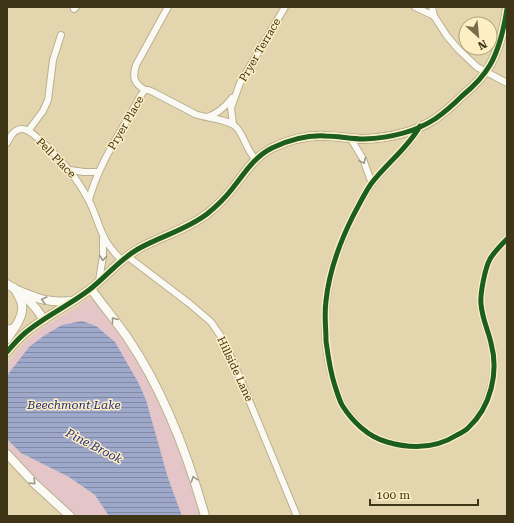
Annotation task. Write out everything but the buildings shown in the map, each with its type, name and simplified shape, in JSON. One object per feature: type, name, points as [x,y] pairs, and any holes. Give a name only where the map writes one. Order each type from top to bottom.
[{"type":"street","points":[[145,90],[138,85],[135,80],[134,70],[168,7]]},
{"type":"street","name":"Pryer Terrace","points":[[233,124],[231,108],[240,83],[285,7]]},
{"type":"street","points":[[415,7],[434,16]]},
{"type":"street","points":[[432,7],[434,16],[458,50],[474,64],[507,83]]},
{"type":"street","points":[[7,352],[24,334],[91,289],[124,258],[202,218],[222,200],[255,159],[264,152],[291,140],[303,137],[320,136],[366,139],[381,137],[420,126],[434,119],[447,110],[469,90],[481,78],[490,65],[505,22],[507,9]]},
{"type":"street","points":[[28,131],[43,111],[48,100],[52,60],[61,35]]},
{"type":"street","name":"Pryer Place","points":[[89,200],[99,172],[120,131],[145,90],[148,90],[195,114],[233,124]]},
{"type":"street","name":"Pryer Terrace","points":[[207,117],[215,114],[223,108],[236,94]]},
{"type":"street","points":[[233,124],[238,128],[255,159]]},
{"type":"street","points":[[420,126],[407,145],[372,184],[361,202],[349,225],[333,263],[326,301],[325,323],[330,373],[341,403],[355,422],[367,433],[384,442],[402,446],[415,447],[433,445],[449,440],[467,429],[484,408],[492,386],[494,370],[492,344],[486,327],[481,303],[485,270],[490,258],[507,239]]},
{"type":"street","name":"Pell Place","points":[[7,143],[16,130],[23,129],[28,131],[51,150],[70,170],[80,185],[89,200],[108,244],[124,258]]},
{"type":"street","points":[[351,139],[363,159],[372,184]]},
{"type":"street","points":[[70,170],[99,172]]},
{"type":"street","name":"Pell Place","points":[[100,281],[103,256],[103,234]]},
{"type":"street","name":"Hillside Lane","points":[[124,258],[190,304],[210,322],[222,338],[297,516]]},
{"type":"street","points":[[12,287],[44,301],[73,301]]},
{"type":"street","points":[[12,287],[27,299],[44,320]]},
{"type":"street","points":[[7,339],[11,328],[21,316],[22,308],[21,302],[12,287]]},
{"type":"street","points":[[91,289],[129,340],[166,406],[188,462],[205,516]]},
{"type":"street","points":[[7,454],[35,484],[70,516]]},
{"type":"shaded area","points":[[87,299],[94,300],[123,337],[164,408],[180,447],[202,516],[182,516],[168,478],[146,400],[128,364],[29,347],[7,377],[7,366],[14,354],[24,343],[42,328],[79,306]]},
{"type":"shaded area","points":[[7,439],[21,453],[69,477],[95,495],[109,516],[75,516],[25,470],[7,450]]},
{"type":"water","name":"Beechmont Lake","points":[[82,321],[96,326],[115,342],[138,382],[146,400],[168,478],[182,516],[109,516],[95,495],[69,477],[21,453],[7,439],[7,377],[9,373],[29,347],[45,335],[62,325]]},
{"type":"cycle path","points":[[7,352],[25,333],[89,290],[131,253],[147,244],[182,229],[207,214],[227,196],[255,161],[272,148],[291,140],[312,136],[330,136],[354,139],[392,136],[410,131],[435,119],[470,89],[481,78],[487,69],[499,45],[507,9]]},
{"type":"cycle path","points":[[420,126],[409,142],[371,184],[364,196],[348,226],[340,246],[332,268],[327,290],[325,311],[326,341],[329,364],[342,405],[361,428],[380,440],[414,447],[432,445],[449,440],[466,430],[476,420],[487,400],[491,388],[494,366],[491,343],[482,309],[482,288],[486,268],[490,259],[507,239]]},
{"type":"water label","name":"Pine Brook","points":[[94,446]]}]
